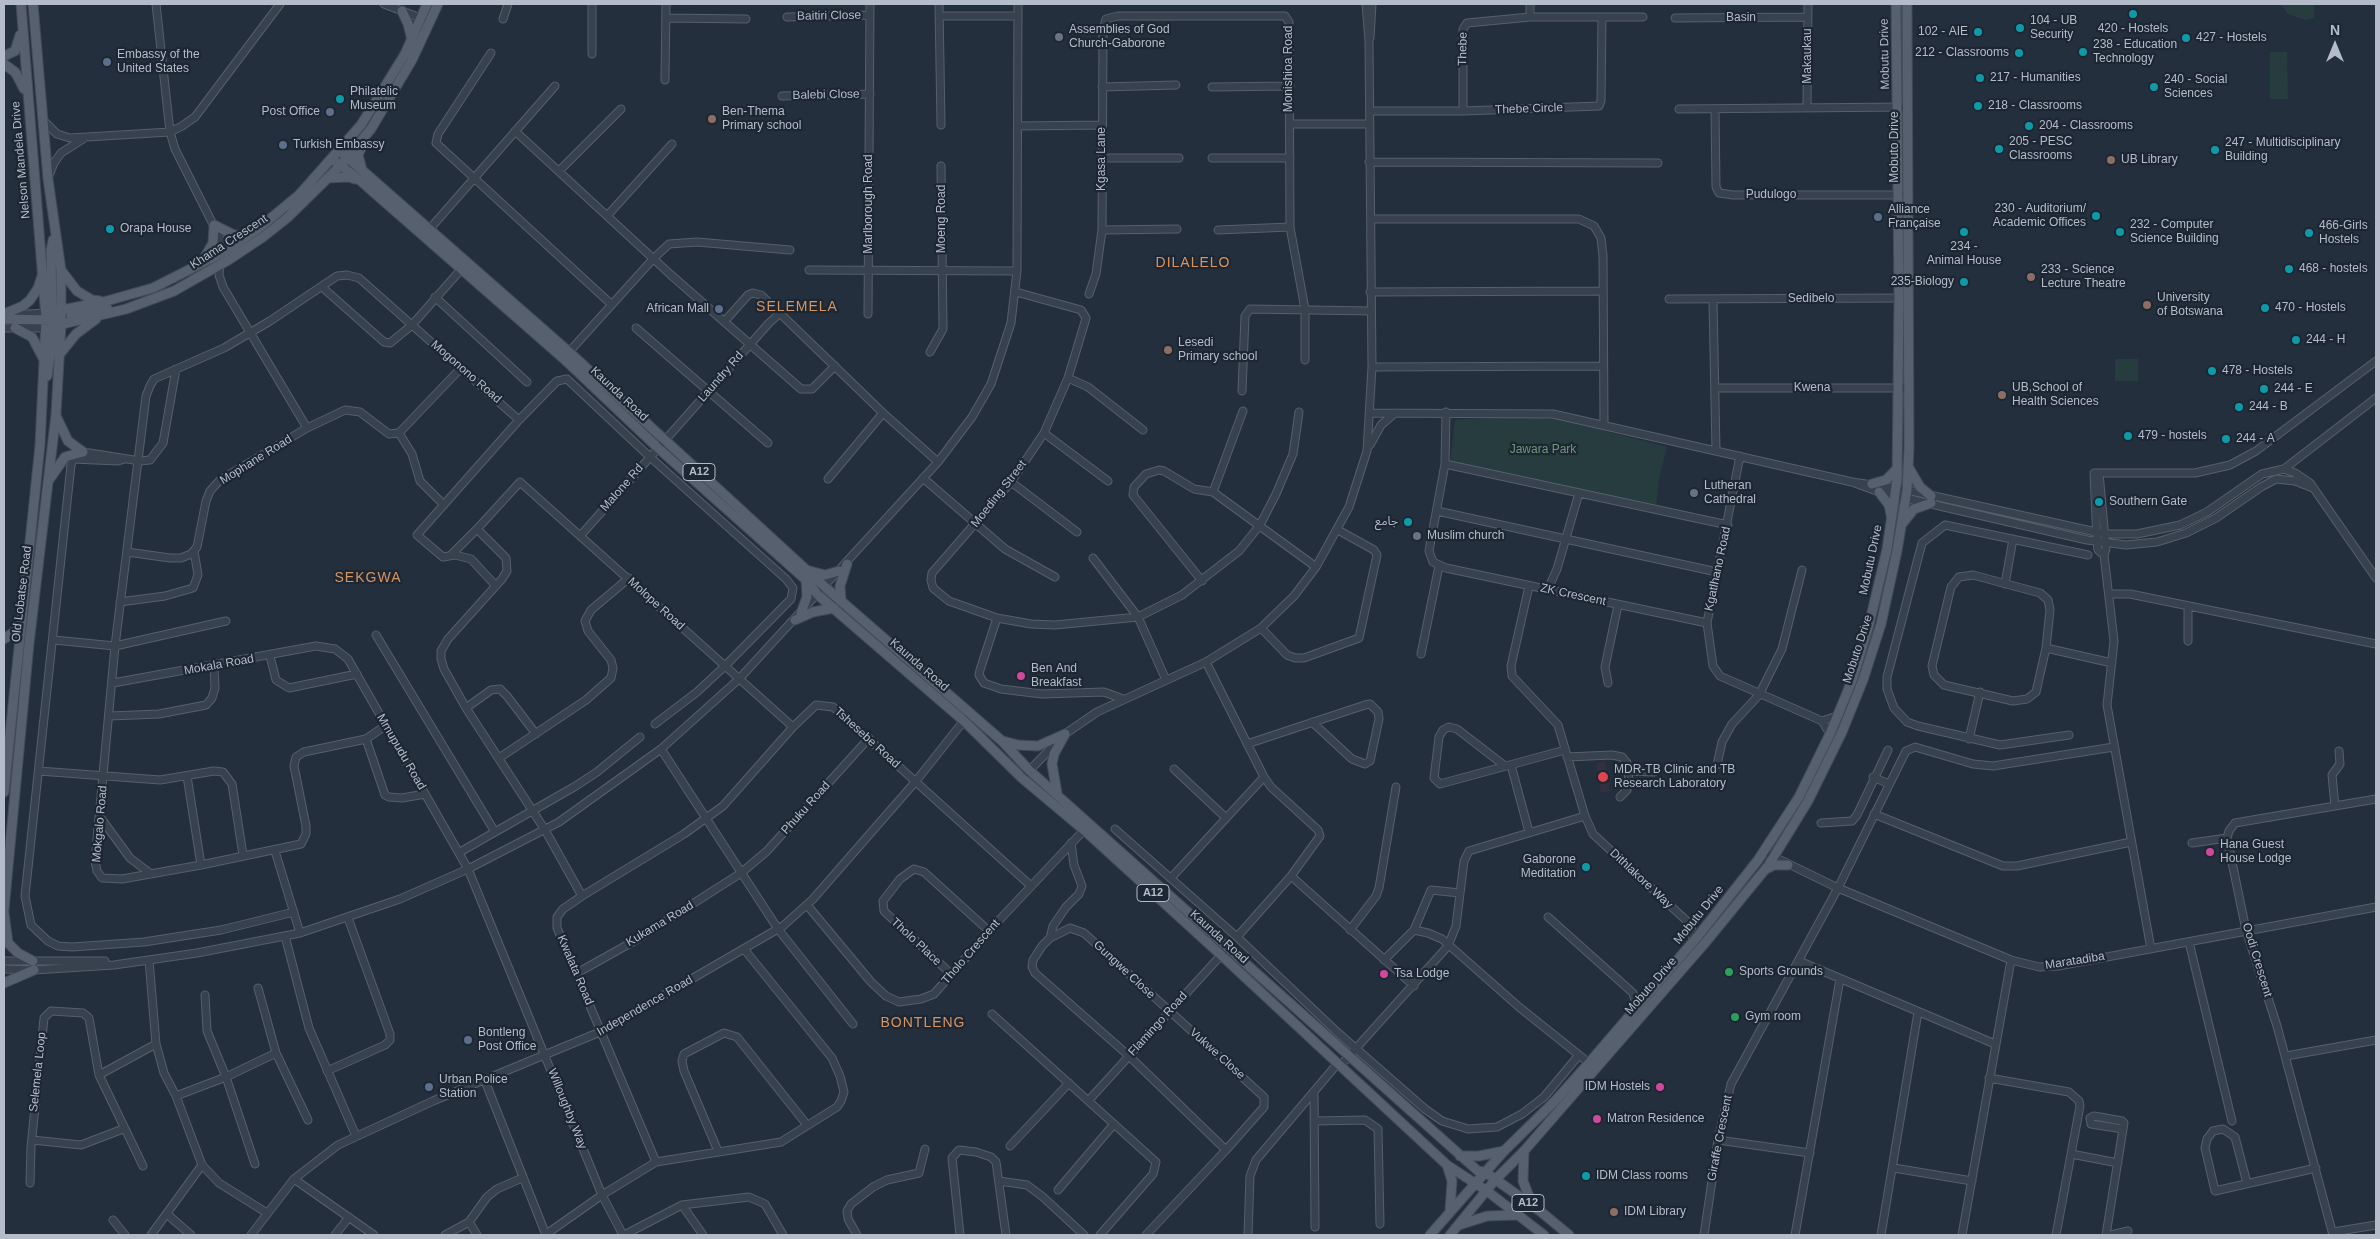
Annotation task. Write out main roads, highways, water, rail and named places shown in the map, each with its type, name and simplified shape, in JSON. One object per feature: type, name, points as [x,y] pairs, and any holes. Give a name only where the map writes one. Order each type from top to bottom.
[{"type":"main road","name":"Nelson Mandela Drive","points":[[21,4],[28,104],[44,270],[54,319]]},
{"type":"main road","name":"Nelson Mandela Drive","points":[[33,4],[42,120],[54,235],[60,270],[54,319]]},
{"type":"main road","name":"Khama Crescent","points":[[54,319],[102,315],[133,306],[174,291],[220,265],[250,234],[299,195],[361,125],[405,54],[427,4]]},
{"type":"main road","name":"Khama Crescent","points":[[54,319],[103,302],[153,288],[201,264],[228,255],[264,237],[287,218],[340,166],[371,129],[412,60],[438,4]]},
{"type":"main road","name":"Mobutu Drive","points":[[1430,1235],[1450,1210],[1475,1185],[1504,1151],[1555,1101],[1589,1063],[1693,942],[1764,852],[1799,797],[1830,734],[1853,678],[1869,625],[1888,549],[1896,492],[1904,298],[1903,195],[1898,108],[1896,4]]},
{"type":"main road","name":"Mobuto Drive","points":[[1903,195],[1908,107],[1907,4]]},
{"type":"main road","points":[[402,11],[412,40]]},
{"type":"main road","points":[[4,56],[13,53],[17,47],[22,19]]},
{"type":"main road","points":[[4,64],[19,77],[28,104]]},
{"type":"main road","points":[[363,172],[359,160],[359,150],[371,129]]},
{"type":"main road","name":"Kaunda Road","points":[[340,150],[426,232],[569,352],[661,444],[806,580],[818,594],[967,718],[1002,741],[1029,770],[1057,794]]},
{"type":"main road","name":"Kaunda Road","points":[[332,159],[426,232]]},
{"type":"main road","points":[[327,178],[349,177],[362,182]]},
{"type":"main road","points":[[201,264],[213,243],[214,224],[234,235],[250,234]]},
{"type":"main road","points":[[44,383],[50,370],[54,319],[51,251],[54,235]]},
{"type":"main road","name":"Kaunda Road","points":[[465,266],[563,358],[841,599],[967,718],[1022,778],[1084,830],[1448,1165],[1475,1185],[1487,1191]]},
{"type":"main road","points":[[4,316],[30,300],[38,288],[44,270]]},
{"type":"main road","points":[[60,270],[77,291],[92,300],[103,302]]},
{"type":"main road","name":"Mobuto Drive","points":[[1496,1180],[1524,1151],[1705,943],[1766,869],[1812,792],[1842,732],[1862,680],[1880,624],[1906,494],[1909,388],[1904,298]]},
{"type":"main road","points":[[4,316],[54,319],[133,306]]},
{"type":"main road","points":[[59,356],[76,334],[102,315]]},
{"type":"main road","name":"Old Lobatse Road","points":[[4,983],[34,966],[8,943],[4,911],[29,644],[56,414],[59,356],[54,319]]},
{"type":"main road","name":"Old Lobatse Road","points":[[4,792],[44,383],[44,360],[54,319]]},
{"type":"main road","points":[[15,328],[32,337],[38,343],[44,360]]},
{"type":"main road","points":[[48,481],[61,461],[77,455],[68,441],[56,414]]},
{"type":"main road","points":[[1901,525],[1914,509],[1931,500],[1920,487],[1908,466]]},
{"type":"main road","points":[[1872,484],[1886,480],[1897,470]]},
{"type":"main road","points":[[1879,492],[1889,506],[1892,520]]},
{"type":"main road","points":[[841,599],[840,586],[847,564]]},
{"type":"main road","points":[[810,571],[825,575],[839,571]]},
{"type":"main road","points":[[806,580],[807,597],[798,617],[834,608]]},
{"type":"main road","points":[[4,639],[21,627]]},
{"type":"main road","points":[[1002,741],[1018,745],[1038,746],[1065,734],[1054,754],[1052,764],[1057,794]]},
{"type":"main road","name":"A12","points":[[1057,794],[1460,1156],[1478,1171],[1485,1172],[1540,1211],[1569,1235]]},
{"type":"main road","points":[[1766,869],[1774,865],[1788,865],[1784,859],[1782,844]]},
{"type":"main road","points":[[1460,1156],[1479,1156],[1504,1151]]},
{"type":"main road","points":[[1524,1151],[1524,1187],[1533,1206],[1540,1211]]},
{"type":"main road","points":[[1448,1165],[1452,1181],[1450,1210]]},
{"type":"main road","points":[[1450,1235],[1496,1180]]},
{"type":"main road","name":"A12","points":[[1487,1191],[1544,1235]]},
{"type":"main road","points":[[1459,1225],[1487,1216],[1517,1215]]},
{"type":"place","name":"420 - Hostels","points":[[2133,14]]},
{"type":"place","name":"104 - UB Security","points":[[2020,28]]},
{"type":"place","name":"102 - AIE","points":[[1978,32]]},
{"type":"place","name":"Assemblies of God Church-Gaborone","points":[[1059,37]]},
{"type":"place","name":"427 - Hostels","points":[[2186,38]]},
{"type":"place","name":"238 - Education Technology","points":[[2083,52]]},
{"type":"place","name":"212 - Classrooms","points":[[2019,53]]},
{"type":"place","name":"Embassy of the United States","points":[[107,62]]},
{"type":"place","name":"217 - Humanities","points":[[1980,78]]},
{"type":"place","name":"240 - Social Sciences","points":[[2154,87]]},
{"type":"place","name":"Philatelic Museum","points":[[340,99]]},
{"type":"place","name":"218 - Classrooms","points":[[1978,106]]},
{"type":"place","name":"Post Office","points":[[330,112]]},
{"type":"place","name":"Ben-Thema Primary school","points":[[712,119]]},
{"type":"place","name":"204 - Classrooms","points":[[2029,126]]},
{"type":"place","name":"Turkish Embassy","points":[[283,145]]},
{"type":"place","name":"205 - PESC Classrooms","points":[[1999,149]]},
{"type":"place","name":"247 - Multidisciplinary Building","points":[[2215,150]]},
{"type":"place","name":"UB Library","points":[[2111,160]]},
{"type":"place","name":"230 - Auditorium/ Academic Offices","points":[[2096,216]]},
{"type":"place","name":"Alliance Française","points":[[1878,217]]},
{"type":"place","name":"Orapa House","points":[[110,229]]},
{"type":"place","name":"234 - Animal House","points":[[1964,232]]},
{"type":"place","name":"232 - Computer Science Building","points":[[2120,232]]},
{"type":"place","name":"466-Girls Hostels","points":[[2309,233]]},
{"type":"place","name":"468 - hostels","points":[[2289,269]]},
{"type":"place","name":"233 - Science Lecture Theatre","points":[[2031,277]]},
{"type":"place","name":"235-Biology","points":[[1964,282]]},
{"type":"place","name":"University of Botswana","points":[[2147,305]]},
{"type":"place","name":"470 - Hostels","points":[[2265,308]]},
{"type":"place","name":"African Mall","points":[[719,309]]},
{"type":"place","name":"244 - H","points":[[2296,340]]},
{"type":"place","name":"Lesedi Primary school","points":[[1168,350]]},
{"type":"place","name":"478 - Hostels","points":[[2212,371]]},
{"type":"place","name":"244 - E","points":[[2264,389]]},
{"type":"place","name":"UB,School of Health Sciences","points":[[2002,395]]},
{"type":"place","name":"244 - B","points":[[2239,407]]},
{"type":"place","name":"479 - hostels","points":[[2128,436]]},
{"type":"place","name":"244 - A","points":[[2226,439]]},
{"type":"place","name":"Lutheran Cathedral","points":[[1694,493]]},
{"type":"place","name":"Southern Gate","points":[[2099,502]]},
{"type":"place","name":"جامع","points":[[1408,522]]},
{"type":"place","name":"Muslim church","points":[[1417,536]]},
{"type":"place","name":"Ben And Breakfast","points":[[1021,676]]},
{"type":"place","name":"MDR-TB Clinic and TB Research Laboratory","points":[[1603,777]]},
{"type":"place","name":"Hana Guest House Lodge","points":[[2210,852]]},
{"type":"place","name":"Gaborone Meditation","points":[[1586,867]]},
{"type":"place","name":"Sports Grounds","points":[[1729,972]]},
{"type":"place","name":"Tsa Lodge","points":[[1384,974]]},
{"type":"place","name":"Gym room","points":[[1735,1017]]},
{"type":"place","name":"Bontleng Post Office","points":[[468,1040]]},
{"type":"place","name":"Urban Police Station","points":[[429,1087]]},
{"type":"place","name":"IDM Hostels","points":[[1660,1087]]},
{"type":"place","name":"Matron Residence","points":[[1597,1119]]},
{"type":"place","name":"IDM Class rooms","points":[[1586,1176]]},
{"type":"place","name":"IDM Library","points":[[1614,1212]]},
{"type":"district","name":"DILALELO","points":[[1193,263]]},
{"type":"district","name":"SELEMELA","points":[[797,307]]},
{"type":"district","name":"SEKGWA","points":[[368,578]]},
{"type":"district","name":"BONTLENG","points":[[923,1023]]},
{"type":"park label","name":"Jawara Park","points":[[1543,450]]}]
